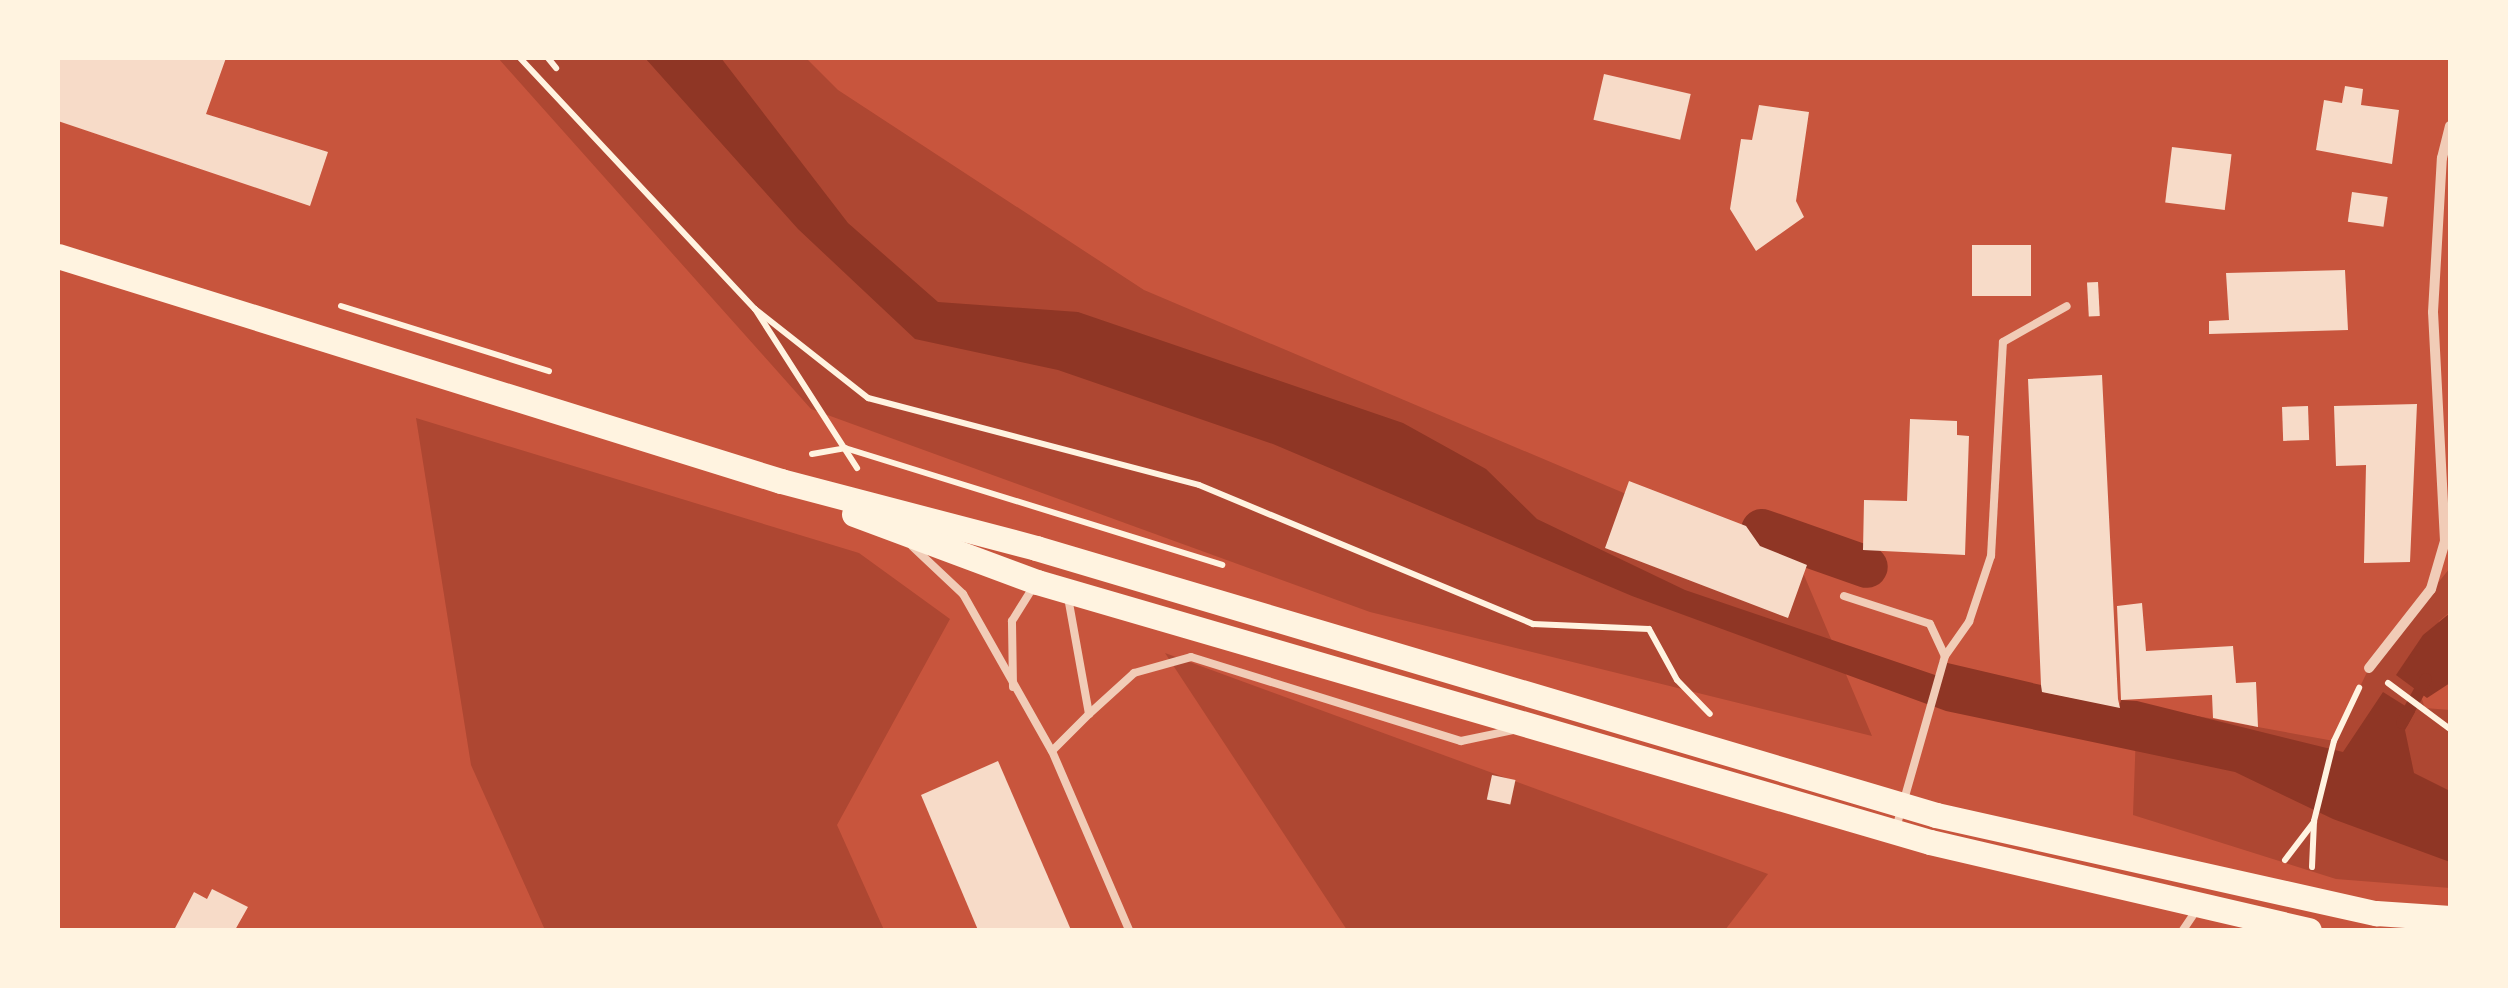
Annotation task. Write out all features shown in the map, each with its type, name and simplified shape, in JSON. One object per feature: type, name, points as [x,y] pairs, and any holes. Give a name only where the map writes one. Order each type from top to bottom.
[{"type":"main road","points":[[58,256],[781,481],[1057,556],[1900,804],[2312,899],[2450,918]]},
{"type":"main road","points":[[781,481],[898,533],[1037,582],[1896,832],[2272,926],[2308,930]]},
{"type":"street","points":[[2369,668],[2431,589],[2445,541],[2433,312],[2442,158],[2450,126]]},
{"type":"lane","points":[[1896,832],[1900,804],[1946,656],[1969,622],[1991,556],[2003,342],[2066,306]]},
{"type":"lane","points":[[898,533],[964,594],[1014,691],[1052,751],[1129,930]]},
{"type":"lane","points":[[1014,691],[1012,622],[1057,556]]},
{"type":"lane","points":[[1057,556],[1067,590],[1089,714]]},
{"type":"lane","points":[[1844,596],[1930,624],[1946,656]]},
{"type":"lane","points":[[1052,751],[1134,672],[1191,657],[1461,741],[1532,726]]},
{"type":"lane","points":[[2183,930],[2199,905]]},
{"type":"path","points":[[520,58],[756,309],[868,398],[1199,485],[1532,624],[1649,629],[1677,680],[1721,726]]},
{"type":"path","points":[[548,58],[556,68]]},
{"type":"path","points":[[756,309],[845,448]]},
{"type":"path","points":[[2312,899],[2314,821],[2334,741],[2369,668]]},
{"type":"path","points":[[2384,680],[2450,729]]},
{"type":"path","points":[[2276,872],[2314,821]]},
{"type":"shaded area","points":[[498,58],[806,58],[838,90],[1144,290],[1801,568],[1872,736],[1370,612],[811,409]]},
{"type":"shaded area","points":[[645,58],[721,58],[848,223],[938,302],[1078,312],[1403,423],[1486,469],[1537,519],[1685,590],[1938,676],[1939,661],[2041,685],[2043,692],[2119,707],[2121,700],[2137,701],[2343,752],[2383,692],[2415,712],[2405,730],[2414,773],[2450,791],[2450,862],[2333,819],[2235,772],[1946,711],[1632,596],[1273,444],[1058,370],[915,339],[798,229]]},
{"type":"shaded area","points":[[416,418],[859,553],[950,619],[837,825],[884,930],[545,930],[471,765]]},
{"type":"shaded area","points":[[2450,568],[2450,612],[2439,621],[2419,691],[2425,708],[2450,710],[2450,888],[2336,879],[2133,815],[2137,705],[2334,741],[2369,668]]},
{"type":"shaded area","points":[[2450,613],[2450,683],[2427,698],[2396,675],[2423,635]]},
{"type":"shaded area","points":[[1165,653],[1768,874],[1725,930],[1347,930]]},
{"type":"building","points":[[58,58],[226,58],[206,114],[328,152],[310,206],[58,121]]},
{"type":"building","points":[[1604,74],[1691,94],[1680,140],[1593,120]]},
{"type":"building","points":[[2345,86],[2363,89],[2361,105],[2399,110],[2392,164],[2316,150],[2324,100],[2342,103]]},
{"type":"building","points":[[1759,105],[1809,112],[1796,201],[1804,217],[1756,251],[1730,209],[1741,139],[1752,140]]},
{"type":"building","points":[[2172,147],[2232,154],[2225,210],[2165,203]]},
{"type":"building","points":[[2352,192],[2388,197],[2383,227],[2348,222]]},
{"type":"building","points":[[1972,245],[2031,245],[2031,296],[1972,296]]},
{"type":"building","points":[[2345,270],[2348,330],[2209,334],[2209,321],[2229,320],[2226,273]]},
{"type":"building","points":[[2098,282],[2100,316],[2089,317],[2087,283]]},
{"type":"building","points":[[2102,375],[2120,708],[2042,692],[2041,685],[2028,379]]},
{"type":"building","points":[[2417,404],[2410,562],[2364,563],[2366,465],[2336,466],[2334,406]]},
{"type":"building","points":[[2308,406],[2309,440],[2283,441],[2282,407]]},
{"type":"building","points":[[1910,419],[1957,421],[1957,435],[1969,436],[1965,555],[1863,550],[1864,500],[1907,501]]},
{"type":"building","points":[[1629,481],[1746,526],[1760,546],[1807,565],[1788,618],[1605,548]]},
{"type":"building","points":[[2142,603],[2146,651],[2233,646],[2236,683],[2256,682],[2258,727],[2213,718],[2212,695],[2121,700],[2117,606]]},
{"type":"building","points":[[998,761],[1071,930],[978,930],[921,795]]},
{"type":"building","points":[[1492,775],[1515,780],[1510,804],[1487,799]]},
{"type":"building","points":[[212,889],[248,907],[235,930],[174,930],[194,892],[207,899]]},
{"type":"waterway","points":[[1762,530],[1867,567]]},
{"type":"waterway","points":[[2402,723],[2426,679]]}]
